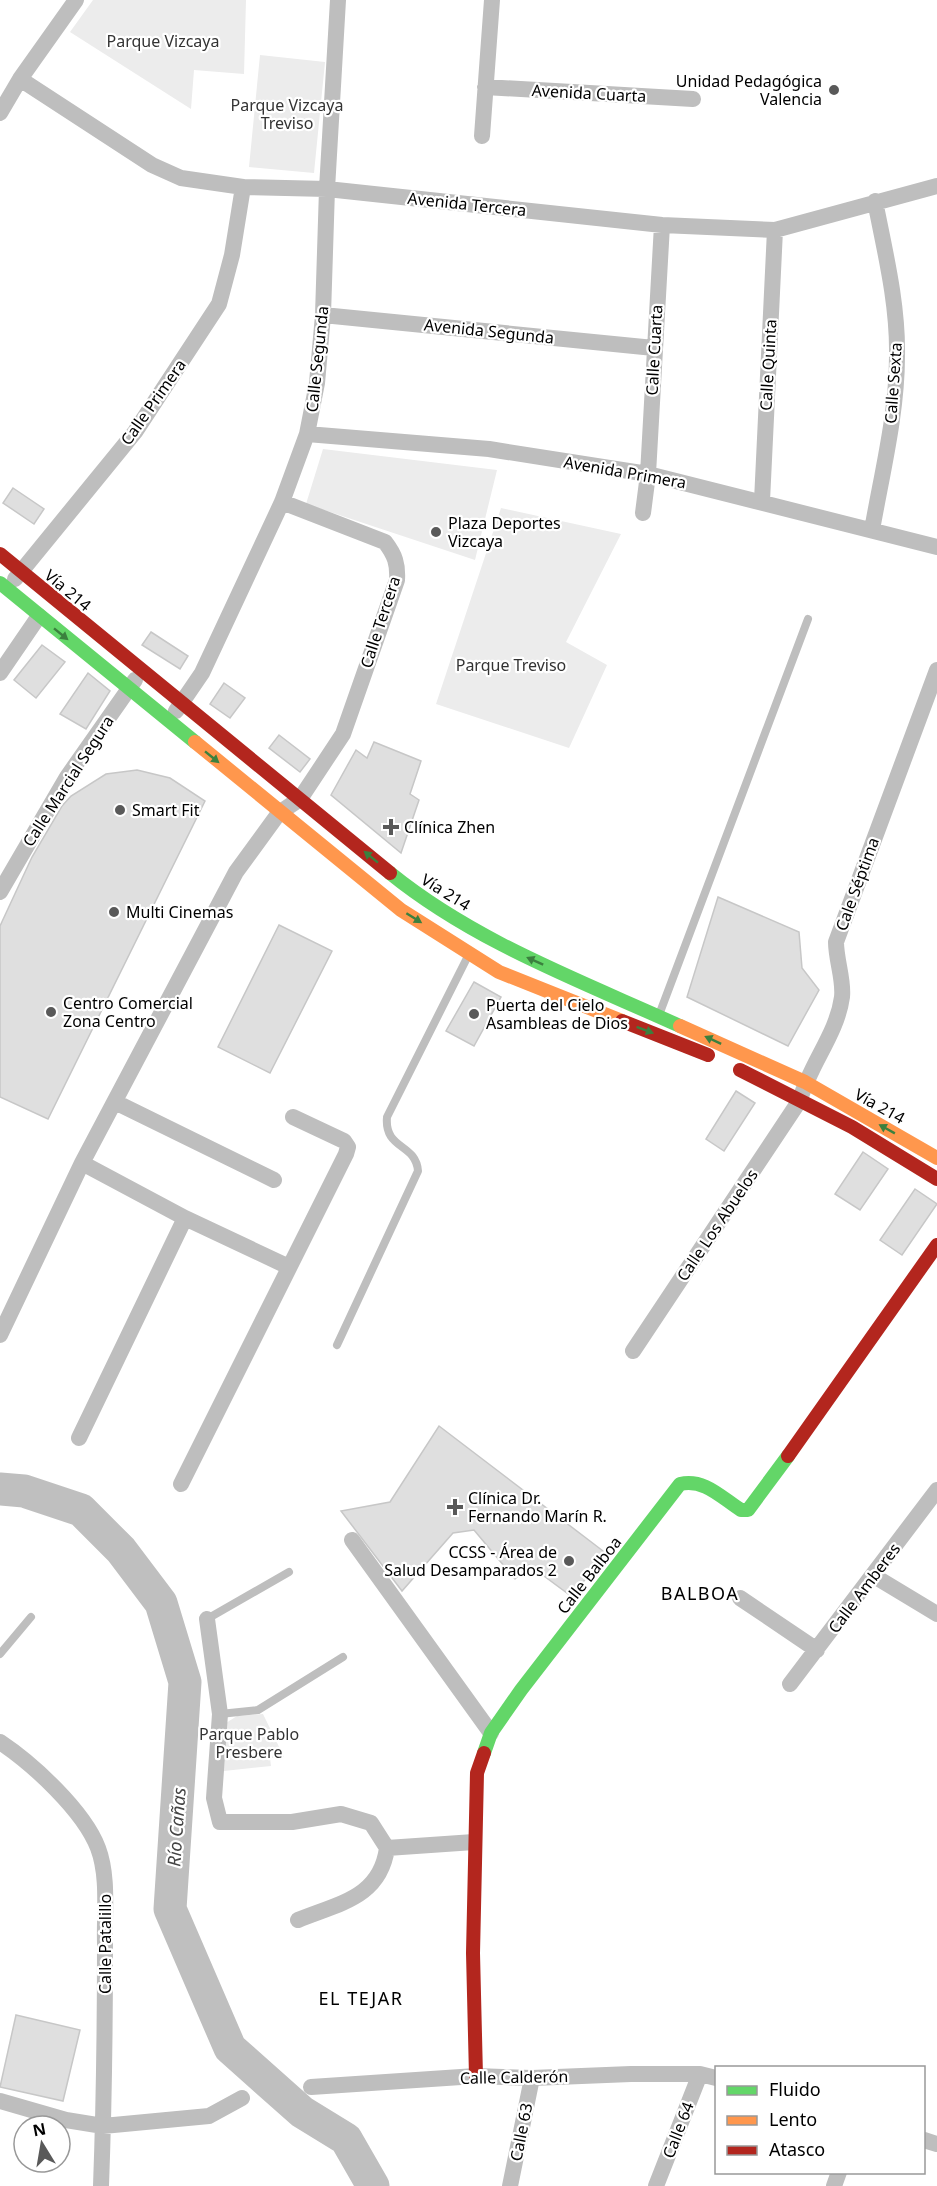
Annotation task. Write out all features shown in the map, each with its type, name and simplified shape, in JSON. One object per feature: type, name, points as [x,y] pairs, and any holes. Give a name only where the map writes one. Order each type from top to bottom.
[{"type":"main road","name":"Vía 214","points":[[0,554],[141,672],[411,890],[501,945],[805,1082],[937,1158]]},
{"type":"main road","name":"Vía 214","points":[[4,586],[279,813],[401,910],[499,972],[703,1053],[852,1126],[937,1179]]},
{"type":"main road","name":"Calle Balboa","points":[[476,2076],[474,1842],[477,1773],[491,1733],[521,1690],[680,1484],[688,1480],[697,1482],[741,1510],[748,1510],[752,1506],[937,1245]]},
{"type":"street","points":[[0,113],[20,78],[76,0]]},
{"type":"street","name":"Calle Segunda","points":[[168,721],[202,673],[282,502],[307,434],[317,383],[323,315],[327,189],[338,0]]},
{"type":"street","points":[[482,136],[492,0]]},
{"type":"street","name":"Avenida Tercera","points":[[20,78],[152,165],[181,178],[243,187],[327,189],[662,225],[775,230],[937,186]]},
{"type":"street","name":"Avenida Cuarta","points":[[485,87],[693,99]]},
{"type":"street","name":"Calle Primera","points":[[4,586],[20,572],[135,432],[219,304],[232,255],[243,187]]},
{"type":"street","name":"Calle Sexta","points":[[872,530],[891,421],[897,356],[892,285],[875,201]]},
{"type":"street","name":"Calle Cuarta","points":[[643,513],[648,474],[662,225]]},
{"type":"street","name":"Calle Quinta","points":[[762,501],[775,230]]},
{"type":"street","name":"Avenida Segunda","points":[[323,315],[654,348]]},
{"type":"street","name":"Avenida Primera","points":[[307,434],[489,449],[648,474],[937,547]]},
{"type":"street","name":"Calle Tercera","points":[[282,502],[385,542],[394,553],[398,565],[396,580],[343,734],[300,799]]},
{"type":"street","points":[[0,673],[39,616]]},
{"type":"street","name":"Cale Séptima","points":[[800,1100],[805,1082],[837,1016],[842,995],[836,963],[836,942],[937,670]]},
{"type":"street","name":"Calle Marcial Segura","points":[[0,892],[67,777],[141,672]]},
{"type":"street","points":[[0,1335],[82,1163],[236,872],[279,813],[300,799]]},
{"type":"street","name":"Calle Los Abuelos","points":[[633,1351],[800,1100]]},
{"type":"street","points":[[115,1102],[274,1180]]},
{"type":"street","points":[[181,1484],[348,1147],[344,1141],[293,1117]]},
{"type":"street","points":[[82,1163],[185,1218],[289,1267]]},
{"type":"street","points":[[79,1438],[185,1218]]},
{"type":"street","name":"Calle Amberes","points":[[790,1684],[874,1576],[932,1508],[937,1490]]},
{"type":"street","points":[[352,1540],[491,1733]]},
{"type":"street","points":[[874,1576],[937,1614]]},
{"type":"street","points":[[740,1598],[817,1650]]},
{"type":"street","points":[[207,1619],[220,1714],[214,1798],[220,1822],[292,1822],[341,1814],[371,1823],[387,1848],[385,1866],[365,1892],[298,1920]]},
{"type":"street","name":"Calle Patalillo","points":[[0,1742],[27,1760],[74,1811],[98,1848],[104,1886],[106,2071],[101,2186]]},
{"type":"street","points":[[387,1848],[474,1842]]},
{"type":"street","name":"Calle Calderón","points":[[311,2087],[476,2076],[532,2078],[708,2076]]},
{"type":"street","name":"Calle 64","points":[[656,2186],[708,2076]]},
{"type":"street","name":"Calle 63","points":[[510,2186],[532,2078]]},
{"type":"street","points":[[0,2101],[66,2120],[103,2126],[209,2115],[242,2098]]},
{"type":"lane","points":[[659,1015],[808,619]]},
{"type":"lane","points":[[337,1344],[418,1171],[414,1155],[390,1139],[386,1129],[387,1118],[469,953]]},
{"type":"lane","points":[[207,1619],[289,1572]]},
{"type":"lane","points":[[0,1654],[31,1617]]},
{"type":"lane","points":[[220,1714],[258,1710],[343,1657]]},
{"type":"green space","name":"Parque Vizcaya","points":[[93,0],[246,0],[244,74],[194,70],[191,109],[70,32]]},
{"type":"green space","name":"Parque Vizcaya Treviso","points":[[260,55],[325,62],[314,173],[249,167]]},
{"type":"green space","name":"Plaza Deportes Vizcaya","points":[[323,449],[497,470],[475,560],[306,504]]},
{"type":"green space","name":"Parque Treviso","points":[[501,508],[621,534],[566,642],[607,665],[569,748],[436,704]]},
{"type":"green space","name":"Parque Pablo Presbere","points":[[263,1714],[284,1757],[270,1758],[271,1766],[224,1771],[226,1723],[237,1716]]},
{"type":"building","points":[[13,488],[44,509],[34,524],[3,503]]},
{"type":"building","points":[[151,632],[188,656],[180,669],[142,645]]},
{"type":"building","points":[[42,645],[65,662],[36,698],[14,680]]},
{"type":"building","points":[[88,673],[110,691],[86,729],[60,714]]},
{"type":"building","points":[[224,683],[245,698],[230,718],[210,704]]},
{"type":"building","points":[[279,735],[310,759],[300,772],[269,748]]},
{"type":"building","points":[[374,742],[421,761],[410,794],[419,800],[401,853],[331,795],[356,750],[367,758]]},
{"type":"building","name":"Centro Comercial Zona Centro","points":[[137,770],[170,778],[205,801],[48,1119],[0,1097],[0,926],[32,857],[62,806],[71,796],[106,774]]},
{"type":"building","points":[[718,897],[799,932],[802,968],[819,990],[788,1046],[687,997]]},
{"type":"building","points":[[279,925],[332,951],[270,1073],[218,1047]]},
{"type":"building","name":"Puerta del Cielo Asambleas de Dios","points":[[474,982],[501,997],[474,1046],[446,1031]]},
{"type":"building","points":[[736,1091],[755,1103],[724,1151],[706,1139]]},
{"type":"building","points":[[863,1152],[888,1169],[860,1210],[835,1194]]},
{"type":"building","points":[[915,1189],[937,1204],[902,1255],[880,1240]]},
{"type":"building","name":"Clínica Dr. Fernando Marín R.","points":[[439,1426],[607,1554],[571,1596],[529,1565],[515,1579],[474,1530],[453,1533],[402,1591],[341,1511],[390,1502]]},
{"type":"building","points":[[16,2015],[80,2030],[63,2101],[0,2087]]},
{"type":"waterway","name":"Río Cañas","points":[[0,1489],[24,1491],[81,1510],[121,1550],[161,1603],[185,1682],[170,1909],[230,2048],[302,2112],[346,2139],[373,2186]]},
{"type":"traffic: fast","points":[[0,583],[195,742]]},
{"type":"traffic: fast","points":[[390,873],[423,898],[493,940],[680,1026]]},
{"type":"traffic: fast","points":[[484,1753],[491,1733],[521,1690],[680,1484],[705,1486],[741,1510],[748,1510],[788,1456]]},
{"type":"traffic: slow","points":[[195,742],[401,910],[499,972],[622,1021]]},
{"type":"traffic: slow","points":[[680,1026],[805,1082],[937,1158]]},
{"type":"traffic: jam","points":[[0,554],[390,873]]},
{"type":"traffic: jam","points":[[622,1021],[708,1055]]},
{"type":"traffic: jam","points":[[740,1070],[852,1127],[937,1179]]},
{"type":"traffic: jam","points":[[788,1456],[937,1245]]},
{"type":"traffic: jam","points":[[476,2076],[473,1953],[477,1773],[484,1753]]},
{"type":"place","name":"Unidad Pedagógica Valencia","points":[[834,90]]},
{"type":"place","name":"Plaza Deportes Vizcaya","points":[[436,532]]},
{"type":"place","name":"Smart Fit","points":[[120,810]]},
{"type":"place","name":"Clínica Zhen","points":[[391,827]]},
{"type":"place","name":"Multi Cinemas","points":[[114,912]]},
{"type":"place","name":"Centro Comercial Zona Centro","points":[[51,1012]]},
{"type":"place","name":"Puerta del Cielo Asambleas de Dios","points":[[474,1014]]},
{"type":"place","name":"Clínica Dr. Fernando Marín R.","points":[[455,1507]]},
{"type":"place","name":"CCSS - Área de Salud Desamparados 2","points":[[569,1561]]},
{"type":"district","name":"BALBOA","points":[[700,1593]]},
{"type":"district","name":"EL TEJAR","points":[[361,1998]]}]
